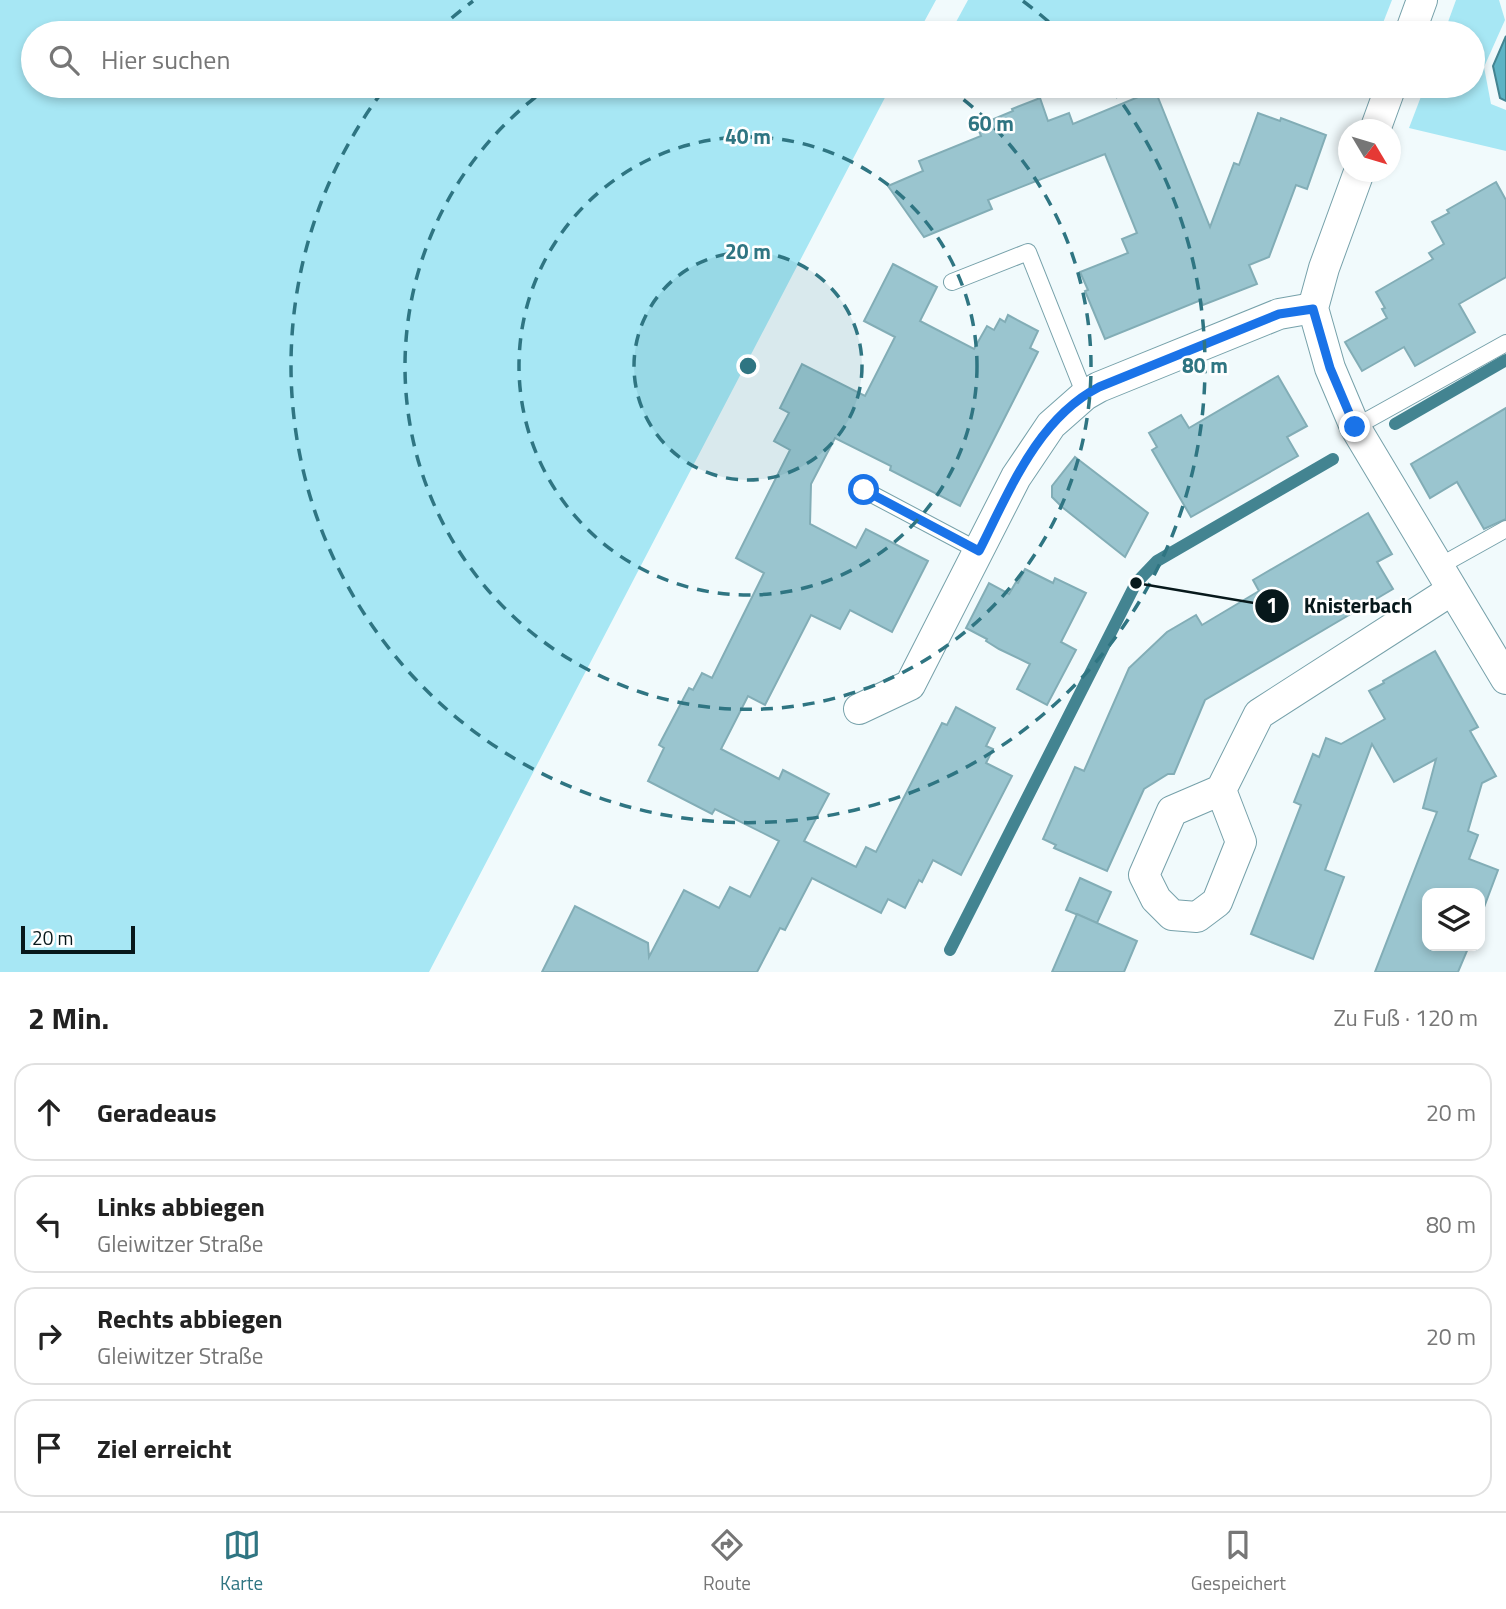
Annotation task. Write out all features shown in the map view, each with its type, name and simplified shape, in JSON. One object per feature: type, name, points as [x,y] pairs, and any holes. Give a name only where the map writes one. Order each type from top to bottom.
[{"type":"street","points":[[1414,21],[1422,0]]},
{"type":"street","points":[[1379,119],[1387,98]]},
{"type":"street","points":[[1355,182],[1324,268],[1313,309],[1330,368],[1355,427],[1506,680]]},
{"type":"street","points":[[859,709],[910,685],[1016,477],[1051,425],[1085,395],[1279,314],[1313,309]]},
{"type":"street","points":[[1221,790],[1259,714],[1445,579]]},
{"type":"lane","points":[[952,282],[1028,252],[1085,395]]},
{"type":"lane","points":[[1355,427],[1506,343]]},
{"type":"lane","points":[[864,490],[979,551]]},
{"type":"lane","points":[[1445,579],[1506,529]]},
{"type":"shaded area","points":[[0,0],[936,0],[925,21],[21,21],[21,98],[885,98],[429,972],[0,972]]},
{"type":"shaded area","points":[[968,0],[1392,0],[1384,21],[957,21]]},
{"type":"shaded area","points":[[1456,0],[1499,0],[1505,20],[1485,65],[1485,21],[1448,21]]},
{"type":"shaded area","points":[[1506,36],[1506,101],[1500,98],[1493,66]]},
{"type":"shaded area","points":[[1485,72],[1491,104],[1506,110],[1506,151],[1409,128],[1420,98],[1485,98]]},
{"type":"building","points":[[1040,98],[1048,121],[1069,113],[1073,124],[1136,98],[1158,98],[1210,227],[1234,163],[1239,165],[1258,113],[1280,121],[1281,118],[1326,135],[1307,189],[1296,185],[1269,257],[1249,265],[1257,284],[1203,305],[1201,300],[1105,339],[1080,272],[1128,253],[1122,239],[1137,233],[1105,154],[988,200],[992,209],[924,237],[888,186],[923,171],[919,161],[981,136],[977,126]]},
{"type":"building","points":[[1496,182],[1506,200],[1506,277],[1459,304],[1475,332],[1415,366],[1404,347],[1362,371],[1345,342],[1387,318],[1376,292],[1433,259],[1429,253],[1444,244],[1432,222],[1449,213],[1447,210]]},
{"type":"building","points":[[893,264],[937,287],[920,321],[974,349],[987,326],[994,330],[1000,319],[1005,322],[1008,315],[1038,331],[1030,348],[1038,352],[960,506],[890,470],[891,466],[835,438],[811,484],[810,524],[856,548],[866,529],[928,561],[892,632],[850,610],[840,629],[811,615],[765,705],[748,696],[721,749],[779,779],[783,770],[829,794],[804,841],[856,867],[866,847],[876,852],[942,723],[947,725],[956,707],[995,728],[986,746],[993,749],[986,763],[1012,776],[961,875],[933,860],[905,908],[888,899],[881,913],[812,878],[785,930],[780,928],[757,972],[542,972],[575,906],[648,943],[649,957],[684,890],[719,908],[730,887],[750,897],[779,841],[715,809],[712,814],[648,781],[664,748],[659,745],[689,688],[693,690],[702,673],[712,678],[764,573],[736,558],[790,450],[774,441],[789,413],[780,408],[802,364],[865,396],[895,337],[864,321]]},
{"type":"building","points":[[1278,376],[1307,426],[1287,437],[1298,456],[1191,517],[1152,450],[1157,447],[1149,433],[1181,415],[1189,428]]},
{"type":"building","points":[[1506,408],[1506,519],[1484,529],[1457,482],[1430,498],[1411,464]]},
{"type":"building","points":[[1075,457],[1148,513],[1125,557],[1052,497],[1052,486]]},
{"type":"building","points":[[1368,513],[1392,554],[1377,562],[1393,589],[1205,700],[1174,774],[1168,774],[1144,789],[1107,871],[1054,848],[1056,845],[1043,839],[1075,767],[1084,771],[1129,668],[1167,632],[1196,615],[1202,625],[1259,591],[1253,580]]},
{"type":"building","points":[[1025,569],[1053,583],[1055,578],[1086,593],[1061,642],[1076,650],[1047,705],[1017,689],[1030,664],[999,649],[966,628],[989,583],[1009,594]]},
{"type":"building","points":[[1435,651],[1478,727],[1470,731],[1496,776],[1482,783],[1468,831],[1478,835],[1469,859],[1498,870],[1485,905],[1485,888],[1422,888],[1422,951],[1467,951],[1458,972],[1375,972],[1437,812],[1423,808],[1436,759],[1394,782],[1372,744],[1325,870],[1344,877],[1313,959],[1251,934],[1301,805],[1294,802],[1313,754],[1319,757],[1326,738],[1341,744],[1385,719],[1369,691],[1384,683],[1383,681]]},
{"type":"building","points":[[1080,878],[1111,892],[1097,923],[1066,910]]},
{"type":"building","points":[[1077,914],[1137,941],[1124,972],[1052,972]]},
{"type":"waterway","points":[[1395,424],[1506,360]]},
{"type":"waterway","points":[[950,950],[1136,583],[1157,561],[1333,459]]},
{"type":"place","name":"Knisterbach","points":[[1136,583]]},
{"type":"route","points":[[864,490],[979,551],[1016,477],[1051,425],[1085,395],[1279,314],[1313,309],[1330,368],[1355,427]]}]
